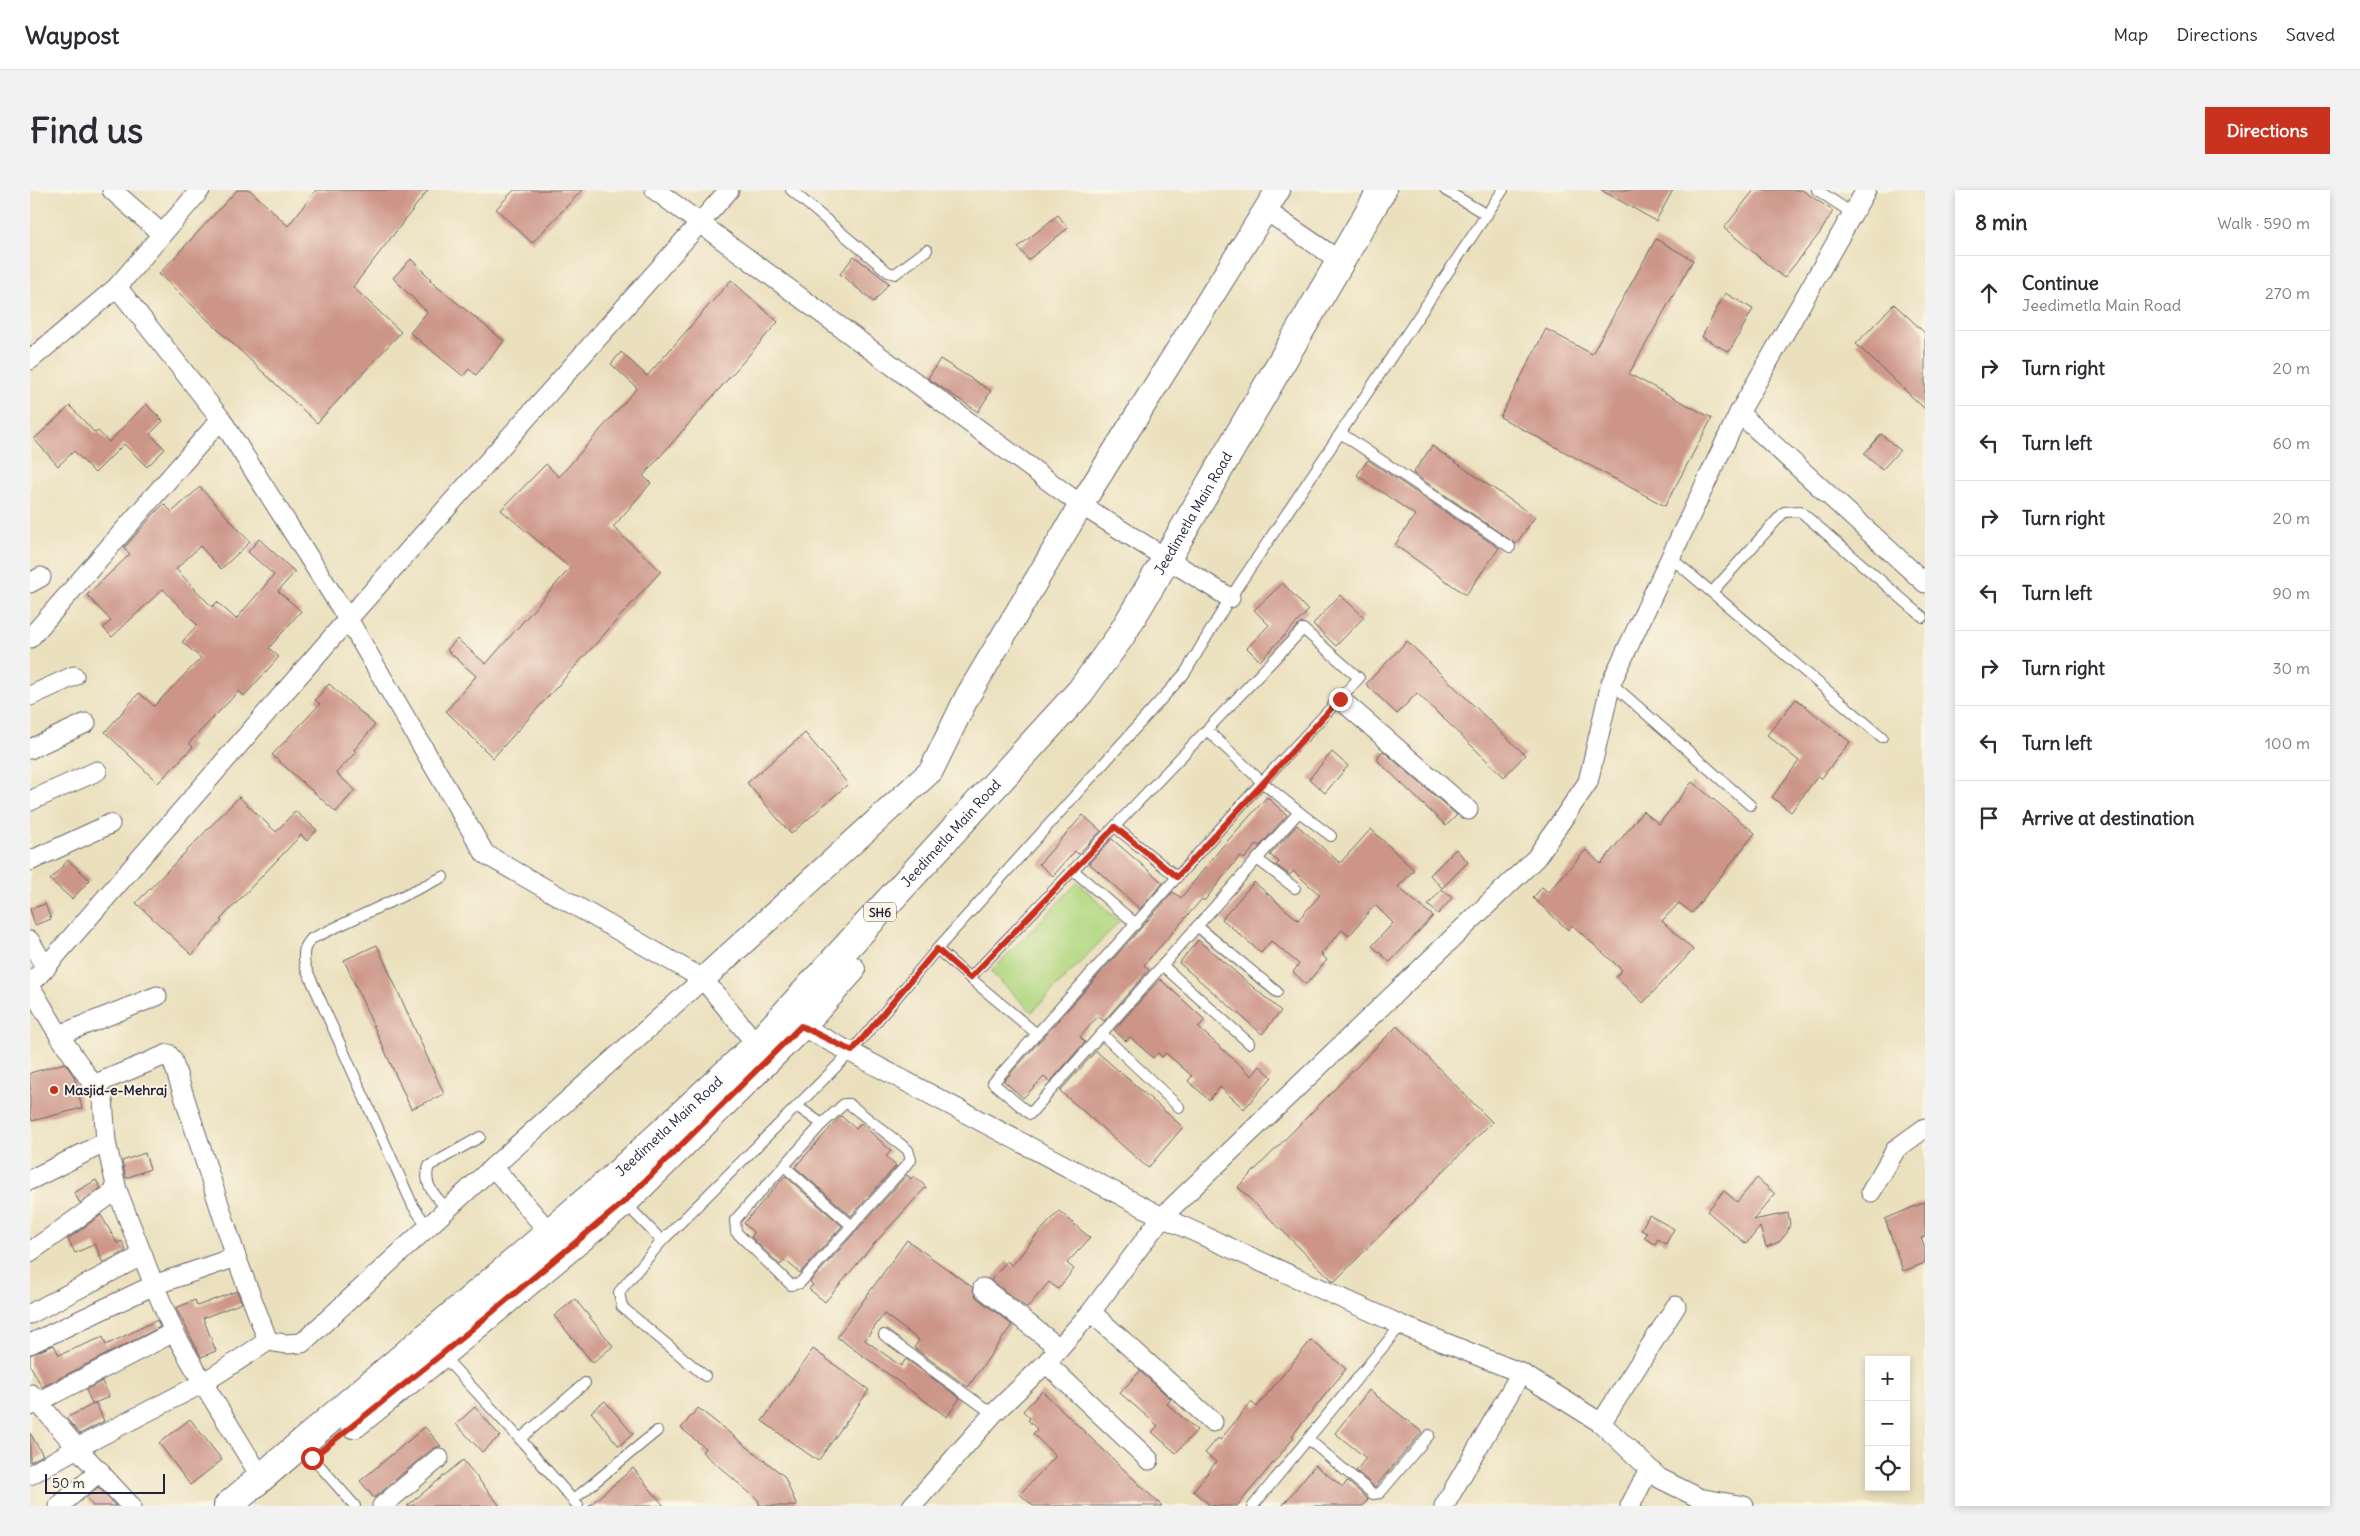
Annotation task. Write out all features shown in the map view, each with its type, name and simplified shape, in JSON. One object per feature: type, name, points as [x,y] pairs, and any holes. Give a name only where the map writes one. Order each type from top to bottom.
[{"type":"main road","name":"Jeedimetla Main Road","points":[[255,1506],[442,1354],[624,1202],[801,1026],[1103,687],[1133,646],[1175,563],[1340,261],[1382,190]]},
{"type":"main road","name":"Jeedimetla Main Road","points":[[228,1506],[610,1181],[757,1045],[1080,692],[1175,563],[1401,190]]},
{"type":"street","points":[[112,190],[162,234]]},
{"type":"street","points":[[30,360],[116,287],[200,190]]},
{"type":"street","points":[[655,190],[1081,505],[1230,598]]},
{"type":"street","points":[[262,1479],[174,1332],[154,1285],[117,1190],[106,1142],[103,1099],[59,1035],[30,986],[348,619],[729,190]]},
{"type":"street","points":[[30,1475],[77,1448],[203,1383],[268,1341],[286,1344],[302,1343],[493,1167],[931,772],[967,697],[1081,505],[1278,190]]},
{"type":"street","points":[[912,1506],[993,1414],[1046,1363],[1091,1312],[1162,1217],[1536,858],[1588,782],[1610,683],[1739,413],[1866,190]]},
{"type":"street","points":[[1265,210],[1340,261]]},
{"type":"street","points":[[116,287],[220,419],[348,619],[485,854],[703,979],[757,1045]]},
{"type":"street","points":[[1739,413],[1925,583]]},
{"type":"street","points":[[30,638],[220,419]]},
{"type":"street","points":[[30,696],[74,676]]},
{"type":"street","points":[[1340,699],[1468,810]]},
{"type":"street","points":[[30,749],[86,723]]},
{"type":"street","points":[[30,801],[97,772]]},
{"type":"street","points":[[30,861],[110,824]]},
{"type":"street","points":[[30,941],[46,968]]},
{"type":"street","points":[[59,1035],[157,996]]},
{"type":"street","points":[[801,1026],[852,1051],[1162,1217],[1401,1325],[1521,1373],[1601,1423],[1660,1478],[1702,1502],[1744,1506]]},
{"type":"street","points":[[93,1085],[168,1054],[172,1059],[236,1257],[268,1341]]},
{"type":"street","points":[[1871,1192],[1896,1148],[1925,1128]]},
{"type":"street","points":[[30,1180],[106,1142]]},
{"type":"street","points":[[493,1167],[550,1233]]},
{"type":"street","points":[[30,1252],[117,1190]]},
{"type":"street","points":[[30,1314],[143,1254]]},
{"type":"street","points":[[30,1344],[154,1285],[236,1257]]},
{"type":"street","points":[[983,1288],[1059,1348]]},
{"type":"street","points":[[1601,1423],[1676,1306]]},
{"type":"street","points":[[1091,1312],[1213,1422]]},
{"type":"street","points":[[132,1506],[32,1400],[174,1332]]},
{"type":"street","points":[[1046,1363],[1149,1460]]},
{"type":"street","points":[[1444,1506],[1521,1373]]},
{"type":"street","points":[[382,1506],[439,1458]]},
{"type":"street","points":[[1630,1506],[1649,1469]]},
{"type":"street","points":[[59,1506],[100,1471]]},
{"type":"lane","points":[[791,190],[888,272],[895,274],[927,250]]},
{"type":"lane","points":[[1445,190],[1487,215]]},
{"type":"lane","points":[[705,1376],[622,1307],[619,1292],[662,1241],[852,1051],[937,949],[1185,673],[1230,598],[1342,434],[1504,190]]},
{"type":"lane","points":[[1817,190],[1852,214]]},
{"type":"lane","points":[[1342,434],[1510,547]]},
{"type":"lane","points":[[1712,592],[1784,512],[1800,511],[1923,617]]},
{"type":"lane","points":[[1670,557],[1882,737]]},
{"type":"lane","points":[[970,978],[1303,629],[1359,678],[1262,782],[993,1083],[1030,1114],[1299,812]]},
{"type":"lane","points":[[1610,683],[1750,805]]},
{"type":"lane","points":[[1207,730],[1262,782],[1331,836]]},
{"type":"lane","points":[[1115,827],[1177,877]]},
{"type":"lane","points":[[1257,859],[1295,888]]},
{"type":"lane","points":[[1073,870],[1136,924]]},
{"type":"lane","points":[[428,1227],[413,1206],[305,966],[304,956],[305,946],[311,939],[443,877]]},
{"type":"lane","points":[[1197,926],[1277,992]]},
{"type":"lane","points":[[937,949],[1037,1034]]},
{"type":"lane","points":[[1162,965],[1249,1043]]},
{"type":"lane","points":[[1102,1034],[1179,1108]]},
{"type":"lane","points":[[849,1104],[908,1150],[911,1160],[800,1283],[791,1285],[736,1232],[735,1220],[822,1124],[840,1105],[849,1104]]},
{"type":"lane","points":[[798,1107],[822,1124]]},
{"type":"lane","points":[[447,1209],[430,1190],[427,1182],[429,1166],[480,1137]]},
{"type":"lane","points":[[784,1166],[852,1226]]},
{"type":"lane","points":[[624,1202],[662,1241]]},
{"type":"lane","points":[[1253,1506],[1401,1325]]},
{"type":"lane","points":[[884,1335],[993,1414]]},
{"type":"lane","points":[[442,1354],[520,1439],[575,1503],[657,1430]]},
{"type":"lane","points":[[520,1439],[585,1383]]},
{"type":"lane","points":[[1308,1439],[1373,1494],[1380,1493],[1429,1435]]},
{"type":"lane","points":[[312,1458],[355,1506]]},
{"type":"green space","points":[[1078,882],[1119,922],[1032,1012],[991,972]]},
{"type":"building","points":[[237,190],[250,190],[288,226],[316,190],[428,190],[353,287],[401,332],[317,423],[159,274]]},
{"type":"building","points":[[514,190],[582,190],[532,243],[496,209]]},
{"type":"building","points":[[1601,190],[1673,190],[1656,221]]},
{"type":"building","points":[[1754,190],[1802,190],[1833,211],[1820,233],[1784,278],[1724,228]]},
{"type":"building","points":[[1058,215],[1068,228],[1028,260],[1018,247]]},
{"type":"building","points":[[1656,239],[1693,260],[1629,374],[1712,418],[1665,506],[1500,417],[1546,329],[1592,354]]},
{"type":"building","points":[[854,256],[889,283],[874,302],[840,274]]},
{"type":"building","points":[[411,259],[431,279],[429,280],[504,341],[476,375],[469,369],[463,376],[410,333],[427,312],[393,278]]},
{"type":"building","points":[[731,280],[778,322],[643,476],[651,483],[613,527],[661,571],[493,758],[446,711],[476,676],[447,650],[457,639],[486,664],[570,568],[501,510],[546,464],[559,477],[637,388],[611,364],[621,352],[647,376]]},
{"type":"building","points":[[1725,293],[1753,309],[1729,352],[1702,337]]},
{"type":"building","points":[[1894,304],[1925,333],[1925,409],[1856,344]]},
{"type":"building","points":[[940,359],[991,391],[978,412],[928,378]]},
{"type":"building","points":[[146,404],[163,421],[150,434],[165,449],[147,467],[124,444],[95,473],[74,451],[58,466],[34,439],[70,406],[95,433],[98,431],[109,442]]},
{"type":"building","points":[[1881,434],[1900,450],[1882,470],[1864,454]]},
{"type":"building","points":[[1432,446],[1535,517],[1516,544],[1413,473]]},
{"type":"building","points":[[1368,460],[1499,548],[1466,595],[1395,545],[1415,515],[1357,475]]},
{"type":"building","points":[[200,487],[250,542],[221,569],[200,546],[176,569],[212,607],[217,602],[236,619],[274,575],[248,552],[259,539],[295,572],[278,591],[301,611],[269,648],[279,657],[244,696],[239,691],[189,743],[193,747],[158,783],[105,732],[139,693],[154,706],[201,658],[182,642],[197,625],[163,589],[112,637],[103,628],[111,621],[87,595],[130,554],[124,548],[164,504],[172,512]]},
{"type":"building","points":[[1283,583],[1308,611],[1260,661],[1247,648],[1269,625],[1254,610]]},
{"type":"building","points":[[1340,595],[1364,617],[1336,646],[1313,624]]},
{"type":"building","points":[[1407,641],[1525,755],[1504,777],[1417,693],[1397,714],[1366,684]]},
{"type":"building","points":[[329,684],[375,725],[354,750],[356,752],[336,773],[355,790],[336,812],[272,755],[320,704],[315,700]]},
{"type":"building","points":[[1796,699],[1850,742],[1821,779],[1818,776],[1791,812],[1772,797],[1799,761],[1767,735]]},
{"type":"building","points":[[805,733],[848,784],[791,834],[747,783]]},
{"type":"building","points":[[1383,751],[1457,815],[1446,826],[1378,761],[1378,756]]},
{"type":"building","points":[[1332,752],[1348,766],[1325,793],[1309,779]]},
{"type":"building","points":[[1692,782],[1755,833],[1692,913],[1679,903],[1662,921],[1693,950],[1643,1003],[1616,977],[1622,970],[1572,925],[1568,930],[1533,898],[1542,887],[1548,892],[1586,850],[1601,864],[1643,811],[1659,824]]},
{"type":"building","points":[[239,797],[276,832],[295,811],[317,830],[307,841],[301,835],[220,920],[222,921],[192,955],[136,903]]},
{"type":"building","points":[[1267,797],[1287,815],[1260,846],[1257,844],[1244,859],[1240,856],[1204,901],[1202,899],[1144,965],[1149,970],[1104,1021],[1098,1016],[1080,1037],[1085,1042],[1050,1082],[1044,1077],[1023,1098],[1004,1081],[1173,892],[1181,898],[1221,848]]},
{"type":"building","points":[[1083,815],[1101,831],[1078,854],[1075,851],[1053,876],[1039,864]]},
{"type":"building","points":[[1297,825],[1340,863],[1371,829],[1414,870],[1398,887],[1433,916],[1390,962],[1372,946],[1393,923],[1375,905],[1349,936],[1342,930],[1321,954],[1327,960],[1306,984],[1293,972],[1299,964],[1271,941],[1261,953],[1222,919],[1254,882],[1298,920],[1320,895],[1293,871],[1290,875],[1276,865],[1279,862],[1270,855]]},
{"type":"building","points":[[1112,839],[1163,883],[1140,909],[1089,863]]},
{"type":"building","points":[[1456,849],[1468,862],[1442,888],[1430,875]]},
{"type":"building","points":[[68,860],[90,880],[72,899],[50,880]]},
{"type":"building","points":[[1442,889],[1452,898],[1438,914],[1428,905]]},
{"type":"building","points":[[45,904],[51,919],[35,925],[30,909]]},
{"type":"building","points":[[1198,940],[1281,1011],[1262,1034],[1179,963]]},
{"type":"building","points":[[377,945],[444,1094],[411,1109],[344,960]]},
{"type":"building","points":[[1160,979],[1205,1020],[1198,1027],[1252,1076],[1260,1066],[1272,1077],[1244,1109],[1220,1087],[1209,1100],[1188,1081],[1192,1076],[1166,1053],[1162,1057],[1158,1053],[1153,1058],[1130,1037],[1126,1041],[1114,1030]]},
{"type":"building","points":[[1397,1026],[1492,1122],[1334,1282],[1238,1187]]},
{"type":"building","points":[[1096,1051],[1183,1127],[1148,1168],[1060,1091]]},
{"type":"building","name":"Masjid-e-Mehraj","points":[[65,1063],[74,1076],[82,1108],[32,1121],[30,1113],[30,1073]]},
{"type":"building","points":[[841,1116],[856,1129],[861,1123],[891,1151],[886,1156],[896,1166],[851,1216],[795,1167]]},
{"type":"building","points":[[145,1153],[150,1169],[126,1178],[122,1161]]},
{"type":"building","points":[[907,1175],[911,1179],[914,1176],[926,1187],[873,1245],[825,1302],[809,1289],[813,1285],[810,1282]]},
{"type":"building","points":[[785,1176],[842,1226],[800,1273],[785,1260],[780,1265],[751,1237],[754,1233],[744,1223]]},
{"type":"building","points":[[1757,1178],[1775,1194],[1753,1220],[1788,1213],[1790,1224],[1787,1233],[1779,1242],[1766,1247],[1760,1227],[1746,1244],[1707,1211],[1724,1191],[1737,1202]]},
{"type":"building","points":[[96,1180],[101,1188],[80,1203],[74,1193]]},
{"type":"building","points":[[1925,1202],[1925,1237],[1921,1238],[1925,1249],[1925,1263],[1903,1271],[1885,1219]]},
{"type":"building","points":[[1059,1211],[1090,1238],[1067,1263],[1074,1269],[1058,1289],[1049,1282],[1027,1308],[991,1280],[1007,1261],[1012,1266]]},
{"type":"building","points":[[101,1215],[117,1243],[122,1241],[126,1251],[103,1263],[95,1244],[75,1253],[68,1239]]},
{"type":"building","points":[[1649,1215],[1674,1229],[1666,1244],[1658,1239],[1655,1244],[1644,1238],[1647,1233],[1641,1230]]},
{"type":"building","points":[[907,1240],[972,1287],[976,1297],[1012,1325],[968,1387],[914,1348],[919,1340],[884,1314],[865,1340],[901,1366],[906,1359],[960,1398],[947,1417],[837,1337]]},
{"type":"building","points":[[237,1291],[242,1303],[203,1318],[216,1351],[201,1357],[176,1308],[195,1300],[197,1306]]},
{"type":"building","points":[[575,1299],[613,1346],[593,1363],[554,1316]]},
{"type":"building","points":[[157,1320],[160,1327],[42,1387],[30,1365],[30,1355],[54,1345],[59,1355],[103,1337],[106,1345]]},
{"type":"building","points":[[1311,1340],[1346,1369],[1292,1436],[1294,1438],[1237,1506],[1211,1506],[1193,1491],[1216,1462],[1205,1453],[1218,1438],[1220,1440],[1251,1402],[1257,1407]]},
{"type":"building","points":[[813,1349],[869,1390],[818,1461],[762,1421]]},
{"type":"building","points":[[1140,1371],[1171,1399],[1167,1404],[1197,1430],[1176,1453],[1152,1432],[1158,1426],[1120,1393]]},
{"type":"building","points":[[102,1381],[109,1397],[92,1404],[86,1390]]},
{"type":"building","points":[[1369,1390],[1422,1432],[1375,1487],[1356,1471],[1366,1458],[1335,1433]]},
{"type":"building","points":[[1042,1391],[1162,1506],[1033,1506],[1020,1494],[1056,1456],[1033,1434],[1037,1429],[1028,1420],[1030,1418],[1023,1411]]},
{"type":"building","points":[[605,1401],[633,1434],[619,1446],[591,1412]]},
{"type":"building","points":[[96,1403],[104,1421],[80,1434],[66,1418]]},
{"type":"building","points":[[475,1407],[500,1436],[482,1452],[456,1424]]},
{"type":"building","points":[[698,1408],[784,1476],[797,1506],[760,1506],[758,1500],[702,1452],[705,1448],[681,1428]]},
{"type":"building","points":[[190,1419],[222,1460],[190,1485],[159,1443]]},
{"type":"building","points":[[425,1427],[441,1446],[432,1449],[374,1498],[360,1481]]},
{"type":"building","points":[[30,1433],[43,1455],[30,1462]]},
{"type":"building","points":[[463,1460],[500,1506],[407,1506]]},
{"type":"building","points":[[1315,1465],[1343,1487],[1347,1481],[1368,1499],[1363,1506],[1282,1506]]},
{"type":"building","points":[[633,1468],[664,1506],[589,1506]]},
{"type":"building","points":[[98,1487],[116,1506],[93,1506],[86,1498]]},
{"type":"place","name":"Masjid-e-Mehraj","points":[[54,1090]]},
{"type":"route","points":[[312,1458],[442,1354],[624,1202],[801,1026],[852,1051],[937,949],[970,978],[1115,827],[1177,877],[1340,699]]}]
